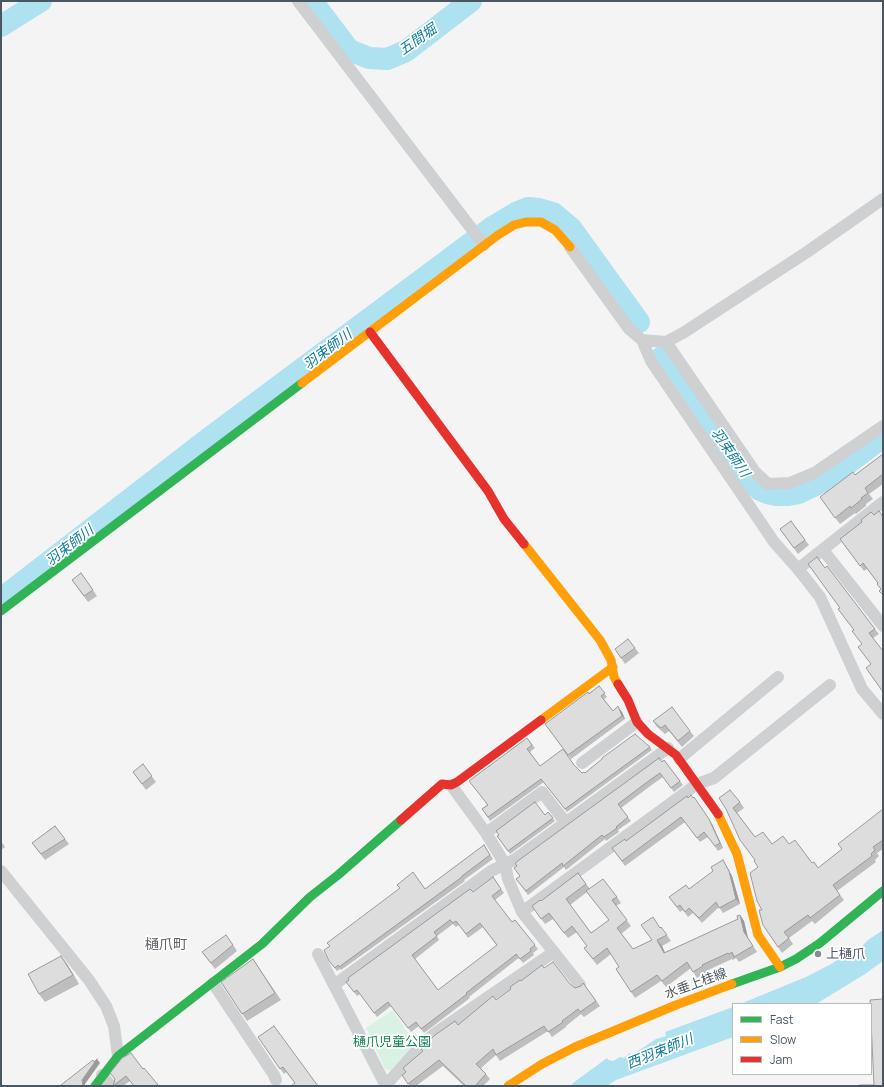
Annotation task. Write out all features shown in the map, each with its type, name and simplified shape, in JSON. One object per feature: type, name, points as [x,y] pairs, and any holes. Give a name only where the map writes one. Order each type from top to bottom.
[{"type":"street","points":[[298,1],[484,245]]},
{"type":"street","points":[[642,340],[666,342],[807,252],[883,200]]},
{"type":"street","points":[[1,611],[484,245],[514,225],[526,222],[541,222],[555,230],[570,246],[629,329],[642,340],[651,361],[770,536],[820,597],[862,689],[883,714]]},
{"type":"street","points":[[370,332],[488,491],[504,519],[600,640],[611,660],[614,677],[628,700],[637,722],[648,734],[668,748],[679,759],[721,819],[736,854],[758,935],[780,968]]},
{"type":"street","points":[[666,342],[755,472],[768,484],[790,483],[816,472],[883,426]]},
{"type":"street","points":[[798,569],[883,503]]},
{"type":"street","points":[[823,550],[883,626]]},
{"type":"street","points":[[94,1086],[118,1056],[262,944],[310,897],[338,875],[442,784],[451,785],[613,667]]},
{"type":"street","points":[[679,759],[778,677]]},
{"type":"street","points":[[522,912],[697,784],[714,778],[830,685]]},
{"type":"street","points":[[582,763],[637,722]]},
{"type":"street","points":[[334,985],[491,871],[514,860],[668,748]]},
{"type":"street","points":[[451,785],[486,833],[505,864],[508,879],[522,912],[580,985]]},
{"type":"street","points":[[486,833],[542,792],[566,823]]},
{"type":"street","points":[[1,871],[89,980],[102,1000],[114,1026],[118,1056]]},
{"type":"street","name":"水垂上桂線","points":[[508,1086],[542,1064],[575,1047],[676,1005],[780,968],[820,943],[883,891]]},
{"type":"street","points":[[318,954],[386,1086],[421,1046],[434,1034],[554,952]]},
{"type":"street","points":[[213,983],[274,1075],[274,1084]]},
{"type":"street","points":[[102,1075],[112,1086]]},
{"type":"green space","name":"樋爪児童公園","points":[[393,1010],[416,1046],[393,1071],[385,1069],[366,1028]]},
{"type":"water","points":[[883,930],[883,961],[865,974],[818,1003],[742,1003],[806,977],[833,963],[844,954],[858,950],[868,940]]},
{"type":"water","name":"西羽束師川","points":[[732,1007],[732,1037],[616,1080],[607,1086],[571,1086],[607,1058],[608,1060],[613,1061],[620,1057],[624,1058],[630,1053],[632,1055],[656,1039],[666,1036],[665,1032]]},
{"type":"building","points":[[883,454],[883,474],[865,488],[868,493],[861,498],[862,499],[835,518],[820,497],[853,472],[855,475]]},
{"type":"building","points":[[879,511],[883,517],[883,595],[879,591],[881,589],[877,584],[878,583],[863,563],[860,566],[840,539],[862,522],[861,520],[871,512],[874,515]]},
{"type":"building","points":[[791,521],[805,540],[794,548],[780,529]]},
{"type":"building","points":[[817,557],[825,568],[827,566],[875,629],[869,633],[883,651],[883,692],[866,668],[871,664],[858,647],[862,644],[852,631],[854,630],[808,564]]},
{"type":"building","points":[[81,573],[93,590],[84,596],[72,580]]},
{"type":"building","points":[[628,639],[635,648],[621,658],[615,649]]},
{"type":"building","points":[[599,686],[605,693],[601,696],[613,711],[618,706],[622,716],[568,755],[545,724],[588,692],[589,694]]},
{"type":"building","points":[[672,707],[690,731],[678,741],[665,725],[661,728],[653,721]]},
{"type":"building","points":[[635,734],[650,747],[565,809],[541,779],[488,817],[482,809],[488,805],[469,781],[527,738],[532,745],[527,749],[540,766],[563,749],[574,765],[582,773],[585,773],[602,758]]},
{"type":"building","points":[[659,758],[662,762],[664,760],[680,781],[671,788],[660,773],[650,780],[618,804],[628,817],[616,827],[617,828],[604,837],[602,835],[563,866],[562,863],[526,891],[516,879],[520,876],[514,868],[517,866],[515,863]]},
{"type":"building","points":[[143,764],[152,776],[142,784],[133,772]]},
{"type":"building","points":[[730,790],[740,802],[733,808],[755,837],[763,832],[772,844],[783,836],[789,844],[795,840],[812,863],[814,862],[818,868],[842,849],[838,844],[883,809],[883,840],[873,847],[875,850],[871,854],[872,856],[833,885],[840,895],[810,918],[808,915],[784,932],[789,938],[778,947],[763,925],[759,910],[762,910],[757,901],[750,873],[758,867],[754,861],[755,860],[740,840],[726,809],[719,798]]},
{"type":"building","points":[[691,795],[709,819],[720,843],[715,846],[704,832],[697,838],[681,817],[622,861],[612,848],[625,839],[626,841],[687,796],[688,798]]},
{"type":"building","points":[[535,802],[545,815],[548,812],[553,818],[508,851],[497,836],[499,835],[496,831]]},
{"type":"building","points":[[55,826],[65,839],[41,854],[32,843]]},
{"type":"building","points":[[484,845],[490,855],[462,877],[339,967],[338,965],[335,968],[329,961],[324,950],[330,946],[327,943],[400,888],[397,885],[413,872],[425,889]]},
{"type":"building","points":[[723,860],[729,871],[736,899],[719,908],[716,902],[699,918],[689,908],[685,912],[680,905],[677,907],[669,897],[686,885],[689,889],[713,871],[711,867]]},
{"type":"building","points":[[578,873],[586,884],[566,899],[591,933],[609,920],[586,891],[603,879],[617,897],[612,900],[627,920],[617,928],[633,949],[652,940],[641,925],[653,917],[660,928],[661,927],[667,935],[657,940],[664,953],[738,919],[737,916],[740,915],[744,932],[753,946],[734,957],[732,952],[729,954],[728,953],[702,965],[703,966],[693,972],[687,962],[662,981],[657,975],[631,992],[616,969],[619,967],[607,948],[593,959],[584,948],[587,946],[572,926],[564,933],[549,913],[541,919],[532,906]]},
{"type":"building","points":[[493,877],[501,889],[492,896],[512,922],[515,920],[535,945],[530,949],[531,951],[520,959],[516,954],[421,1029],[416,1022],[408,1028],[388,1002],[374,1013],[357,990],[354,992],[346,982],[349,980],[348,978],[470,889],[473,892]],"holes":[[[450,920],[453,923],[456,921],[466,934],[480,923],[497,945],[438,990],[412,955],[437,936],[434,932]]]},
{"type":"building","points":[[226,935],[233,945],[211,963],[202,952]]},
{"type":"building","points":[[61,956],[73,975],[39,994],[28,974]]},
{"type":"building","points":[[253,959],[275,993],[242,1014],[221,982]]},
{"type":"building","points":[[553,962],[570,984],[575,988],[581,986],[583,983],[596,1001],[580,1012],[578,1009],[548,1032],[544,1026],[496,1055],[493,1049],[476,1064],[486,1074],[475,1086],[466,1086],[439,1060],[408,1084],[402,1075],[406,1072],[403,1068],[423,1051],[421,1049],[430,1042],[429,1041],[435,1035],[455,1021],[458,1025],[493,996],[496,1000],[511,989],[510,987],[520,980],[521,981],[542,965],[544,968]]},
{"type":"building","points":[[883,999],[883,1086],[859,1086],[874,1085],[872,1003],[870,1003],[870,1000]]},
{"type":"building","points":[[274,1026],[318,1086],[291,1086],[295,1083],[283,1067],[280,1069],[258,1037]]},
{"type":"building","points":[[131,1053],[143,1069],[144,1068],[159,1086],[134,1086],[126,1076],[113,1086],[115,1079],[110,1073],[122,1058]]},
{"type":"building","points":[[97,1059],[82,1080],[83,1086],[61,1085],[93,1060],[94,1062]]},
{"type":"waterway","name":"五間堀","points":[[1,26],[41,1]]},
{"type":"waterway","name":"五間堀","points":[[312,1],[349,50],[369,58],[387,59],[406,51],[471,1]]},
{"type":"waterway","name":"羽束師川","points":[[1,599],[208,439],[491,228],[516,213],[528,208],[539,209],[553,213],[571,228],[639,322]]},
{"type":"waterway","name":"羽束師川","points":[[662,357],[749,480],[760,490],[767,493],[776,495],[799,493],[826,480],[883,437]]},
{"type":"traffic: fast","points":[[1,611],[302,383]]},
{"type":"traffic: fast","points":[[95,1086],[118,1056],[262,944],[310,897],[338,875],[401,820]]},
{"type":"traffic: fast","points":[[732,984],[780,967],[796,959],[820,943],[883,891]]},
{"type":"traffic: slow","points":[[302,383],[498,235],[514,225],[526,222],[541,222],[555,230],[570,247]]},
{"type":"traffic: slow","points":[[524,544],[600,640],[611,660],[614,677],[618,684]]},
{"type":"traffic: slow","points":[[541,720],[613,667]]},
{"type":"traffic: slow","points":[[718,814],[737,854],[758,935],[780,967]]},
{"type":"traffic: slow","points":[[508,1086],[542,1064],[575,1047],[676,1005],[732,984]]},
{"type":"traffic: jam","points":[[370,332],[488,491],[504,519],[524,544]]},
{"type":"traffic: jam","points":[[618,684],[628,700],[637,722],[648,734],[676,755],[718,814]]},
{"type":"traffic: jam","points":[[401,820],[442,784],[451,785],[457,782],[541,720]]},
{"type":"place","name":"上樋爪","points":[[818,954]]},
{"type":"district","name":"樋爪町","points":[[166,945]]}]
